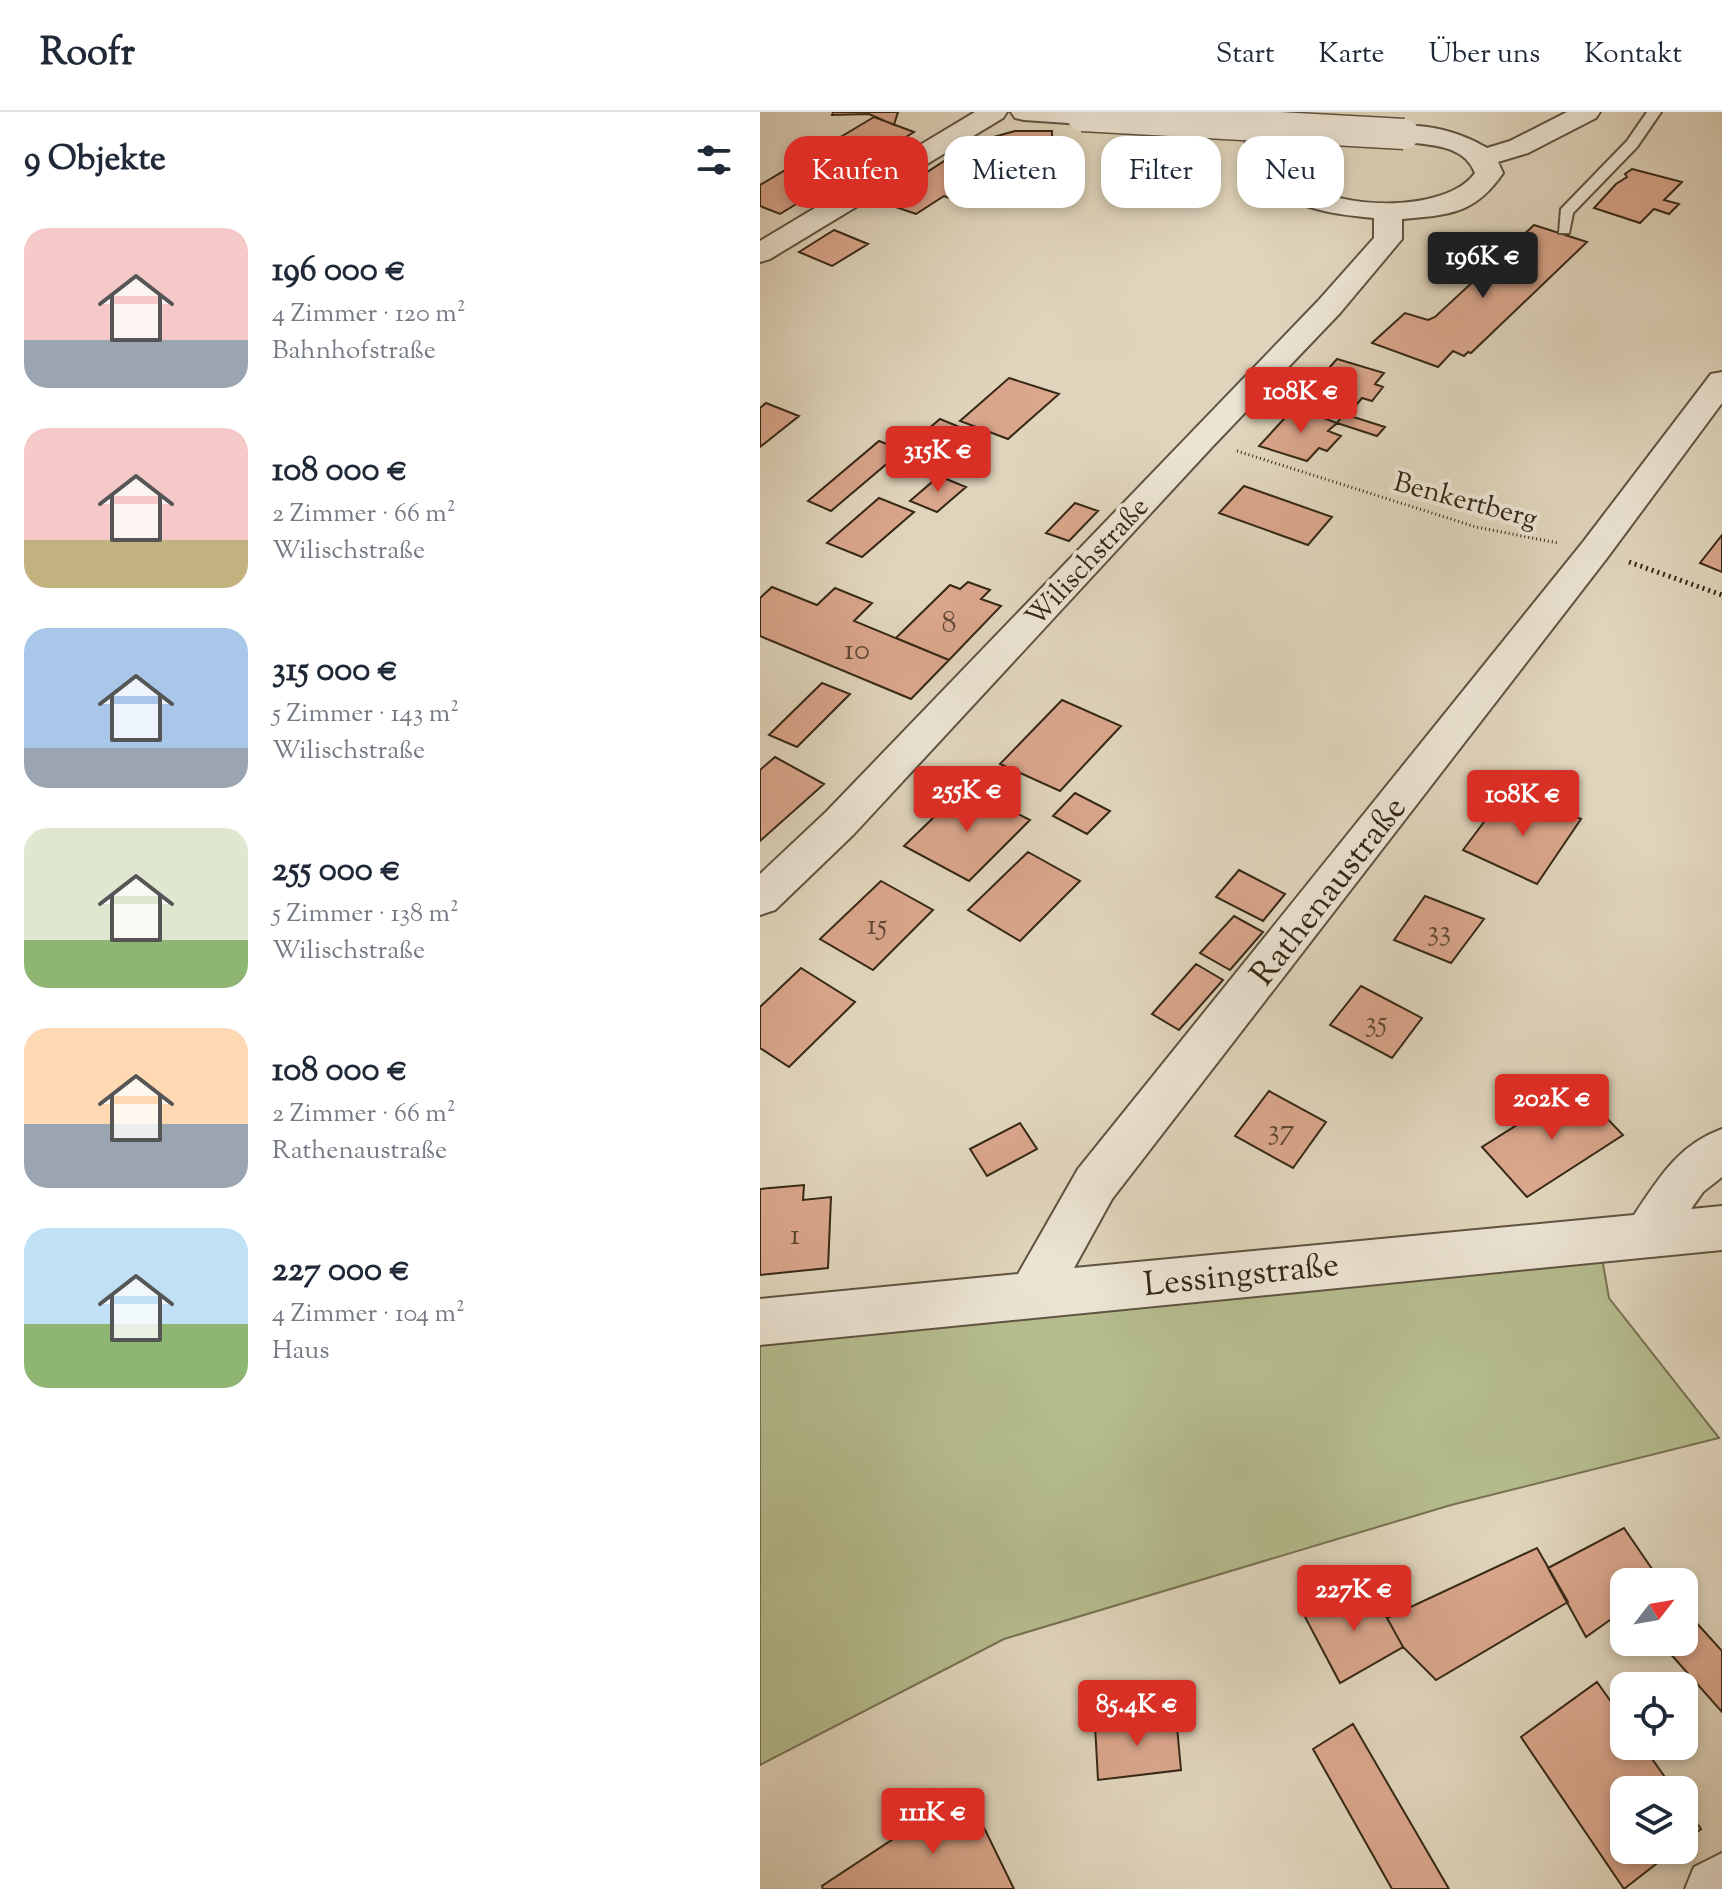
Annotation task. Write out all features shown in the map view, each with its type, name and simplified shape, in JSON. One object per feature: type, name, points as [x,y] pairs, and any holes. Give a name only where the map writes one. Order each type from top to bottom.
[{"type":"street","points":[[760,253],[994,112]]},
{"type":"street","points":[[1024,112],[1082,116],[1404,134],[1438,137],[1468,146],[1483,158],[1489,173],[1485,184],[1475,193],[1446,203],[1388,212],[1354,210],[1320,203],[1281,184],[1258,156],[1256,136],[1271,112]]},
{"type":"street","points":[[1483,158],[1519,147],[1579,114]]},
{"type":"street","name":"Wilischstraße","points":[[760,899],[840,823],[1329,307],[1388,239],[1388,212]]},
{"type":"street","name":"Rathenaustraße","points":[[1034,1293],[1095,1184],[1595,550],[1722,381]]},
{"type":"street","points":[[1649,1233],[1686,1177],[1722,1149]]},
{"type":"street","name":"Lessingstraße","points":[[760,1322],[1722,1228]]},
{"type":"street","points":[[1716,1889],[1722,1884]]},
{"type":"lane","points":[[1564,230],[1566,212],[1632,144],[1654,112]]},
{"type":"path","name":"Benkertberg","points":[[1200,440],[1476,527],[1595,550],[1722,595]]},
{"type":"green space","points":[[1602,1258],[1609,1298],[1719,1438],[1451,1505],[1004,1639],[760,1765],[760,1342]]},
{"type":"building","points":[[833,112],[898,112],[894,125],[869,114],[832,115]]},
{"type":"building","points":[[874,117],[914,132],[907,136],[842,136]]},
{"type":"building","points":[[1015,131],[1052,131],[1052,136],[997,136]]},
{"type":"building","points":[[944,161],[944,196],[928,206],[928,172]]},
{"type":"building","points":[[1632,169],[1682,182],[1664,200],[1679,204],[1669,214],[1654,209],[1640,223],[1594,208]]},
{"type":"building","points":[[784,171],[784,208],[790,208],[780,214],[760,206],[760,185]]},
{"type":"building","points":[[898,208],[925,208],[916,214]]},
{"type":"building","points":[[1534,225],[1587,242],[1471,353],[1464,356],[1453,351],[1438,367],[1372,343],[1405,313],[1428,320],[1435,317]]},
{"type":"building","points":[[834,230],[868,244],[832,266],[799,252]]},
{"type":"building","points":[[1337,359],[1384,373],[1375,384],[1383,387],[1372,401],[1362,398],[1353,409],[1306,394]]},
{"type":"building","points":[[1009,378],[1059,394],[1008,439],[960,421]]},
{"type":"building","points":[[766,403],[799,416],[760,447],[760,408]]},
{"type":"building","points":[[1295,407],[1337,423],[1328,431],[1341,436],[1327,451],[1319,448],[1307,461],[1259,446]]},
{"type":"building","points":[[1344,414],[1385,427],[1377,436],[1337,423]]},
{"type":"building","points":[[940,419],[979,435],[934,473],[895,457]]},
{"type":"building","points":[[879,441],[903,450],[831,511],[808,501]]},
{"type":"building","points":[[939,476],[966,487],[937,512],[910,501]]},
{"type":"building","points":[[1244,486],[1332,517],[1308,545],[1219,513]]},
{"type":"building","points":[[879,498],[914,512],[862,557],[827,543]]},
{"type":"building","points":[[1075,503],[1098,511],[1069,541],[1046,533]]},
{"type":"building","points":[[1722,535],[1722,572],[1700,563]]},
{"type":"building","points":[[968,582],[990,590],[981,599],[1001,606],[949,660],[896,638],[950,585],[960,589]]},
{"type":"building","points":[[772,587],[817,605],[835,588],[872,603],[854,621],[949,660],[911,699],[760,636],[760,598]]},
{"type":"building","points":[[822,683],[850,694],[797,747],[769,735]]},
{"type":"building","points":[[1062,700],[1121,726],[1060,791],[1000,764]]},
{"type":"building","points":[[775,757],[824,784],[760,841],[760,770]]},
{"type":"building","points":[[965,787],[1030,820],[969,881],[904,846]]},
{"type":"building","points":[[1075,793],[1110,811],[1087,834],[1053,816]]},
{"type":"building","points":[[1502,798],[1531,811],[1538,800],[1581,819],[1537,884],[1463,850]]},
{"type":"building","points":[[1028,852],[1080,881],[1020,941],[968,910]]},
{"type":"building","points":[[1239,870],[1285,894],[1263,921],[1216,897]]},
{"type":"building","points":[[881,881],[933,910],[873,970],[820,939]]},
{"type":"building","points":[[1425,896],[1484,919],[1451,963],[1394,940]]},
{"type":"building","points":[[1234,916],[1263,932],[1230,970],[1200,953]]},
{"type":"building","points":[[1196,964],[1223,980],[1179,1030],[1152,1014]]},
{"type":"building","points":[[801,968],[855,1002],[789,1067],[760,1048],[760,1007]]},
{"type":"building","points":[[1361,986],[1422,1018],[1392,1058],[1330,1025]]},
{"type":"building","points":[[1577,1087],[1623,1135],[1527,1197],[1482,1147]]},
{"type":"building","points":[[1269,1091],[1326,1122],[1293,1168],[1235,1136]]},
{"type":"building","points":[[1020,1123],[1037,1149],[987,1176],[970,1149]]},
{"type":"building","points":[[804,1185],[803,1200],[831,1197],[828,1268],[760,1275],[760,1189]]},
{"type":"building","points":[[1624,1528],[1651,1568],[1610,1568],[1610,1620],[1586,1637],[1548,1568]]},
{"type":"building","points":[[1537,1548],[1568,1602],[1436,1680],[1403,1647],[1387,1618]]},
{"type":"building","points":[[1368,1583],[1403,1647],[1340,1683],[1305,1617]]},
{"type":"building","points":[[1698,1624],[1722,1651],[1722,1712],[1698,1685],[1698,1672],[1687,1672],[1672,1656],[1698,1656]]},
{"type":"building","points":[[1597,1682],[1610,1700],[1610,1760],[1653,1760],[1664,1776],[1610,1776],[1610,1864],[1656,1864],[1624,1889],[1521,1737]]},
{"type":"building","points":[[1176,1716],[1181,1770],[1098,1780],[1095,1725]]},
{"type":"building","points":[[1353,1724],[1449,1889],[1392,1889],[1313,1749]]},
{"type":"building","points":[[966,1791],[1014,1889],[823,1889],[822,1886]]}]
